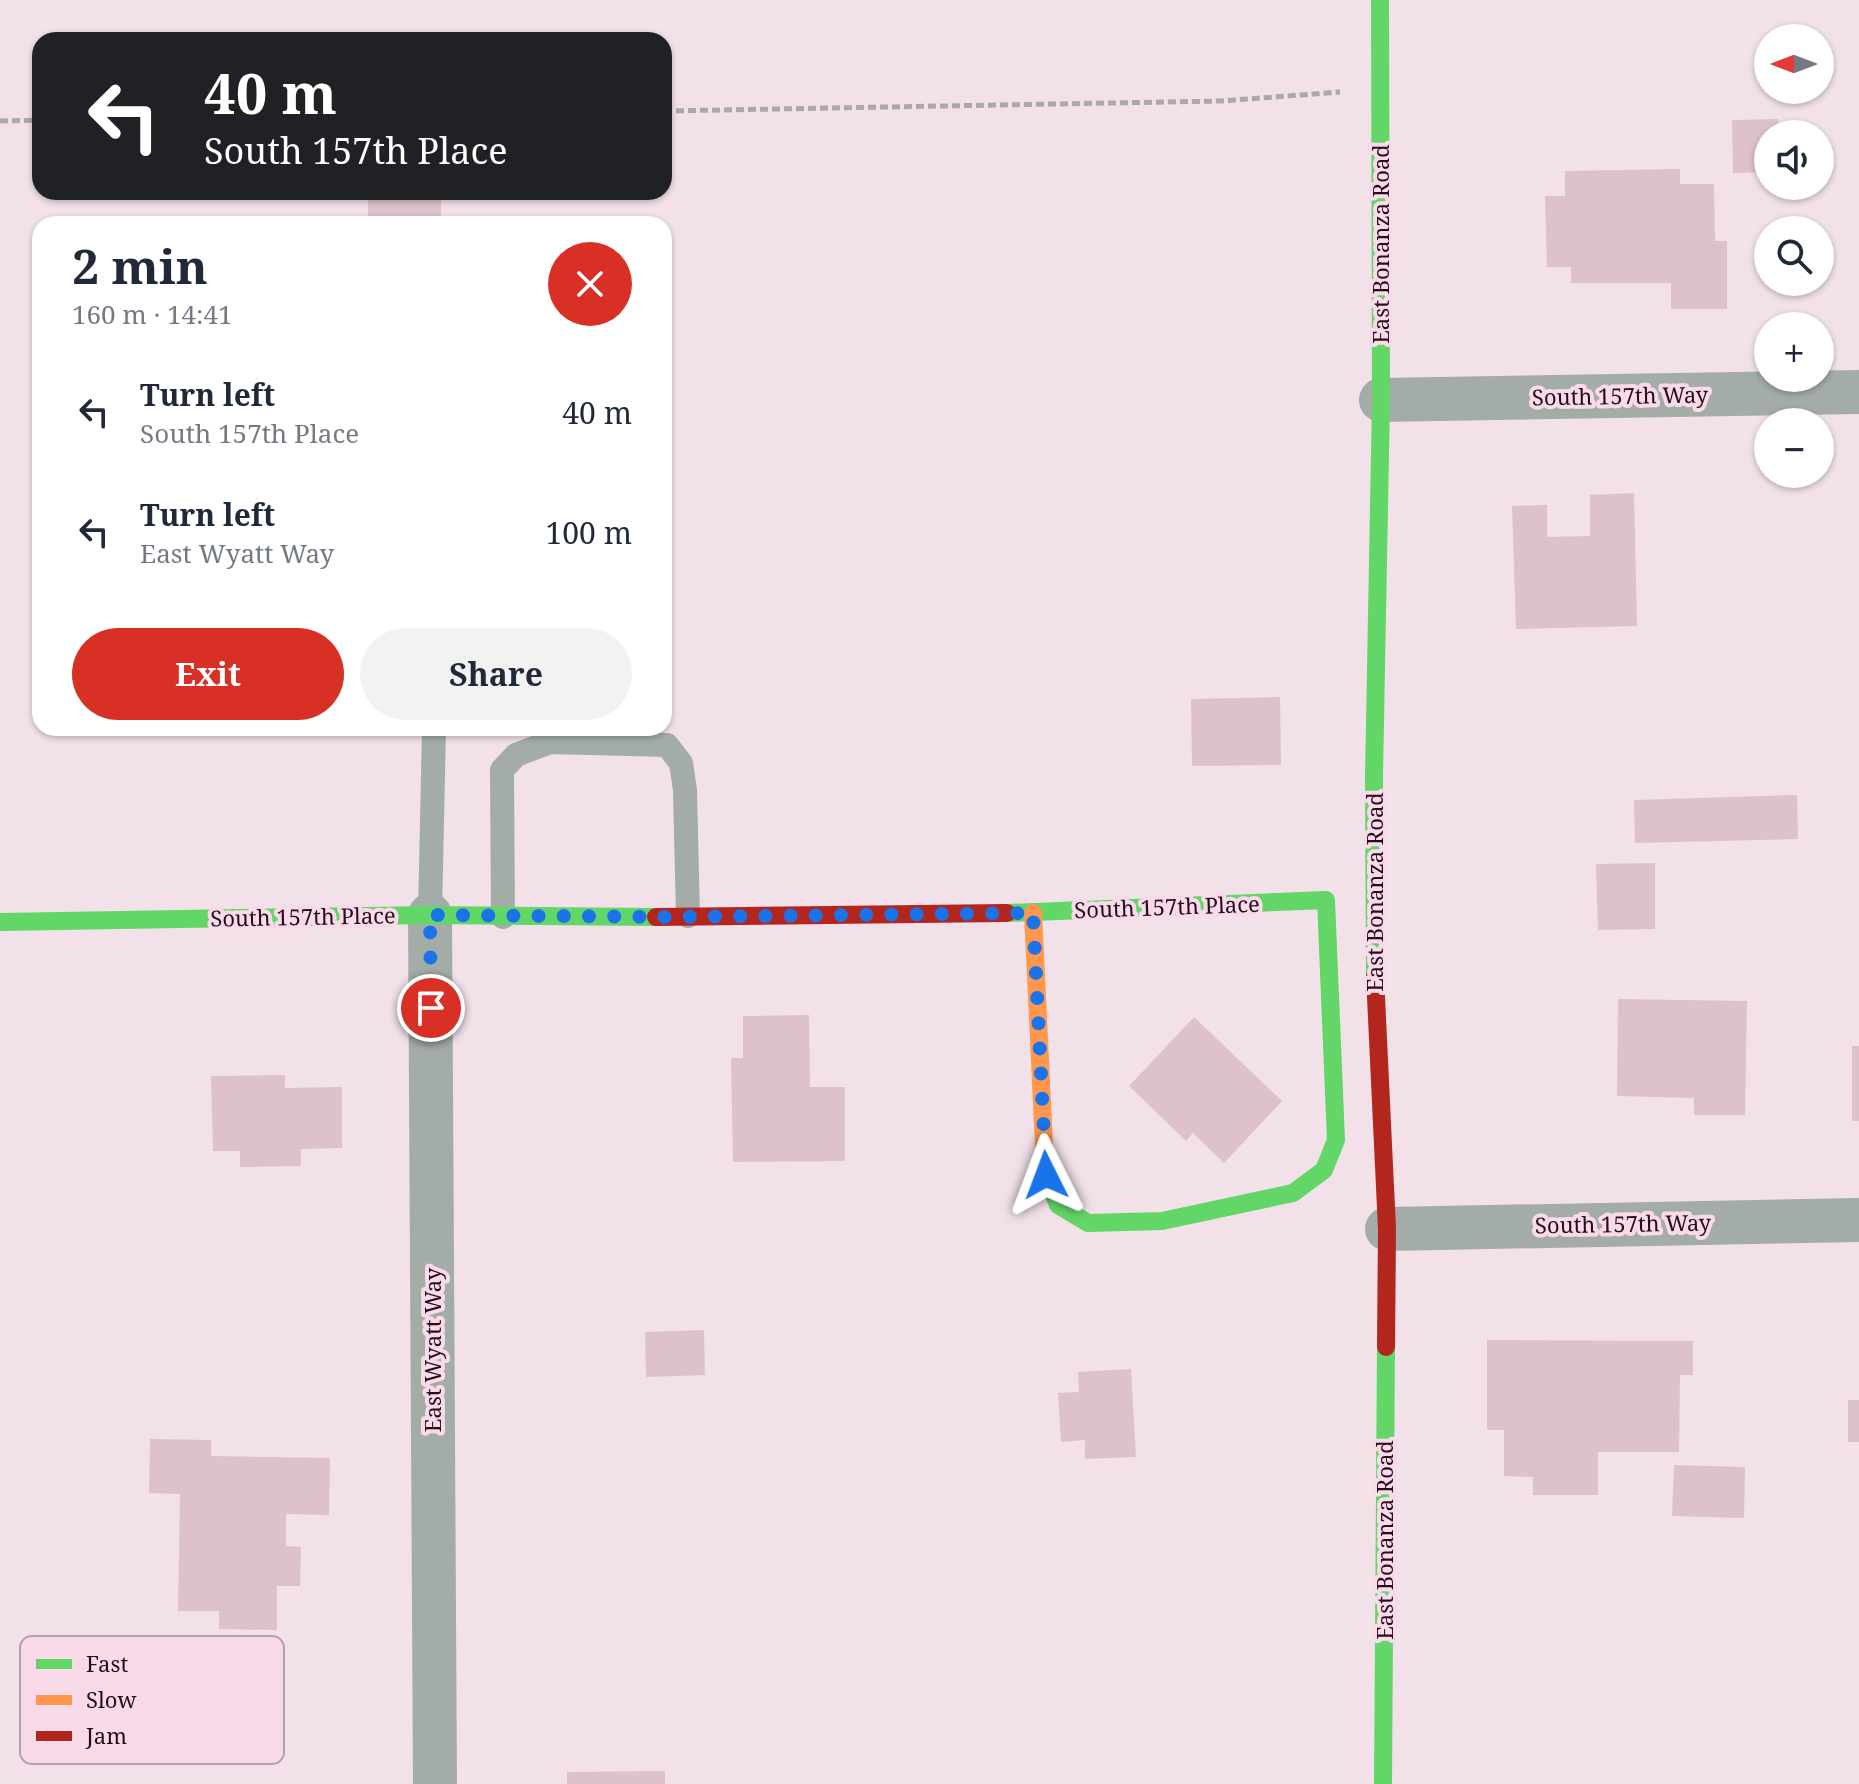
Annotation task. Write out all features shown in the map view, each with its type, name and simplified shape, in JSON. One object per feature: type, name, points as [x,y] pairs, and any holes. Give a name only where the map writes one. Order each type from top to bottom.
[{"type":"street","name":"East Bonanza Road","points":[[1380,0],[1381,400],[1374,776],[1375,981],[1387,1229],[1383,1784]]},
{"type":"street","name":"South 157th Way","points":[[1381,400],[1859,392]]},
{"type":"street","name":"South 157th Place","points":[[0,922],[430,915],[1033,913],[1326,900],[1336,1140],[1324,1170],[1293,1193],[1162,1221],[1088,1223],[1058,1205],[1046,1175],[1033,913]]},
{"type":"street","name":"East Wyatt Way","points":[[430,915],[435,1784]]},
{"type":"street","name":"South 157th Way","points":[[1387,1229],[1859,1220]]},
{"type":"lane","points":[[430,915],[434,736]]},
{"type":"lane","points":[[503,917],[502,770],[516,755],[550,742],[667,745],[681,763],[685,790],[688,916]]},
{"type":"path","points":[[672,111],[1221,101],[1381,89]]},
{"type":"path","points":[[0,121],[32,120]]},
{"type":"building","points":[[1778,119],[1754,120],[1754,172],[1733,173],[1732,120]]},
{"type":"building","points":[[1680,169],[1680,184],[1714,184],[1715,241],[1727,241],[1727,309],[1671,309],[1671,283],[1571,283],[1571,267],[1547,267],[1545,196],[1565,196],[1565,171]]},
{"type":"building","points":[[368,200],[441,200],[441,216],[368,216]]},
{"type":"building","points":[[1634,493],[1637,626],[1516,629],[1512,506],[1547,505],[1547,537],[1590,536],[1590,495]]},
{"type":"building","points":[[1280,697],[1281,765],[1192,766],[1191,699]]},
{"type":"building","points":[[1797,795],[1798,839],[1635,843],[1634,800]]},
{"type":"building","points":[[1655,863],[1655,929],[1598,930],[1596,864]]},
{"type":"building","points":[[1618,999],[1747,1001],[1745,1115],[1694,1115],[1694,1098],[1617,1096]]},
{"type":"building","points":[[809,1015],[810,1087],[845,1087],[845,1161],[733,1162],[731,1058],[743,1058],[743,1016]]},
{"type":"building","points":[[1194,1017],[1282,1101],[1224,1163],[1193,1133],[1186,1141],[1129,1086]]},
{"type":"building","points":[[1852,1046],[1859,1046],[1859,1121],[1852,1121]]},
{"type":"building","points":[[285,1075],[285,1088],[342,1087],[342,1148],[301,1149],[301,1166],[240,1167],[240,1151],[213,1151],[211,1076]]},
{"type":"building","points":[[704,1330],[705,1375],[646,1377],[645,1332]]},
{"type":"building","points":[[1487,1340],[1693,1341],[1693,1375],[1680,1375],[1679,1452],[1598,1452],[1598,1495],[1533,1495],[1533,1477],[1504,1476],[1504,1430],[1487,1430]]},
{"type":"building","points":[[1131,1369],[1136,1457],[1085,1459],[1085,1440],[1061,1442],[1058,1393],[1079,1392],[1078,1372]]},
{"type":"building","points":[[1848,1400],[1859,1400],[1859,1442],[1848,1442]]},
{"type":"building","points":[[150,1439],[211,1440],[211,1456],[330,1458],[329,1515],[286,1514],[286,1546],[301,1547],[300,1586],[277,1586],[277,1630],[219,1629],[219,1611],[178,1611],[180,1494],[149,1493]]},
{"type":"building","points":[[1674,1465],[1745,1467],[1744,1518],[1672,1516]]},
{"type":"building","points":[[665,1771],[665,1784],[567,1784],[567,1772]]},
{"type":"traffic: fast","points":[[1375,976],[1374,776],[1381,400],[1380,0]]},
{"type":"traffic: fast","points":[[1007,913],[1326,900],[1336,1140],[1324,1170],[1293,1193],[1162,1221],[1088,1223],[1058,1205],[1046,1175],[1044,1145]]},
{"type":"traffic: fast","points":[[0,922],[430,915],[656,917]]},
{"type":"traffic: fast","points":[[1383,1784],[1386,1347]]},
{"type":"traffic: slow","points":[[1033,913],[1044,1145]]},
{"type":"traffic: jam","points":[[656,917],[1007,913]]},
{"type":"traffic: jam","points":[[1375,976],[1387,1229],[1386,1347]]},
{"type":"route","points":[[431,1008],[430,915],[669,917],[1033,913],[1046,1175]]}]
